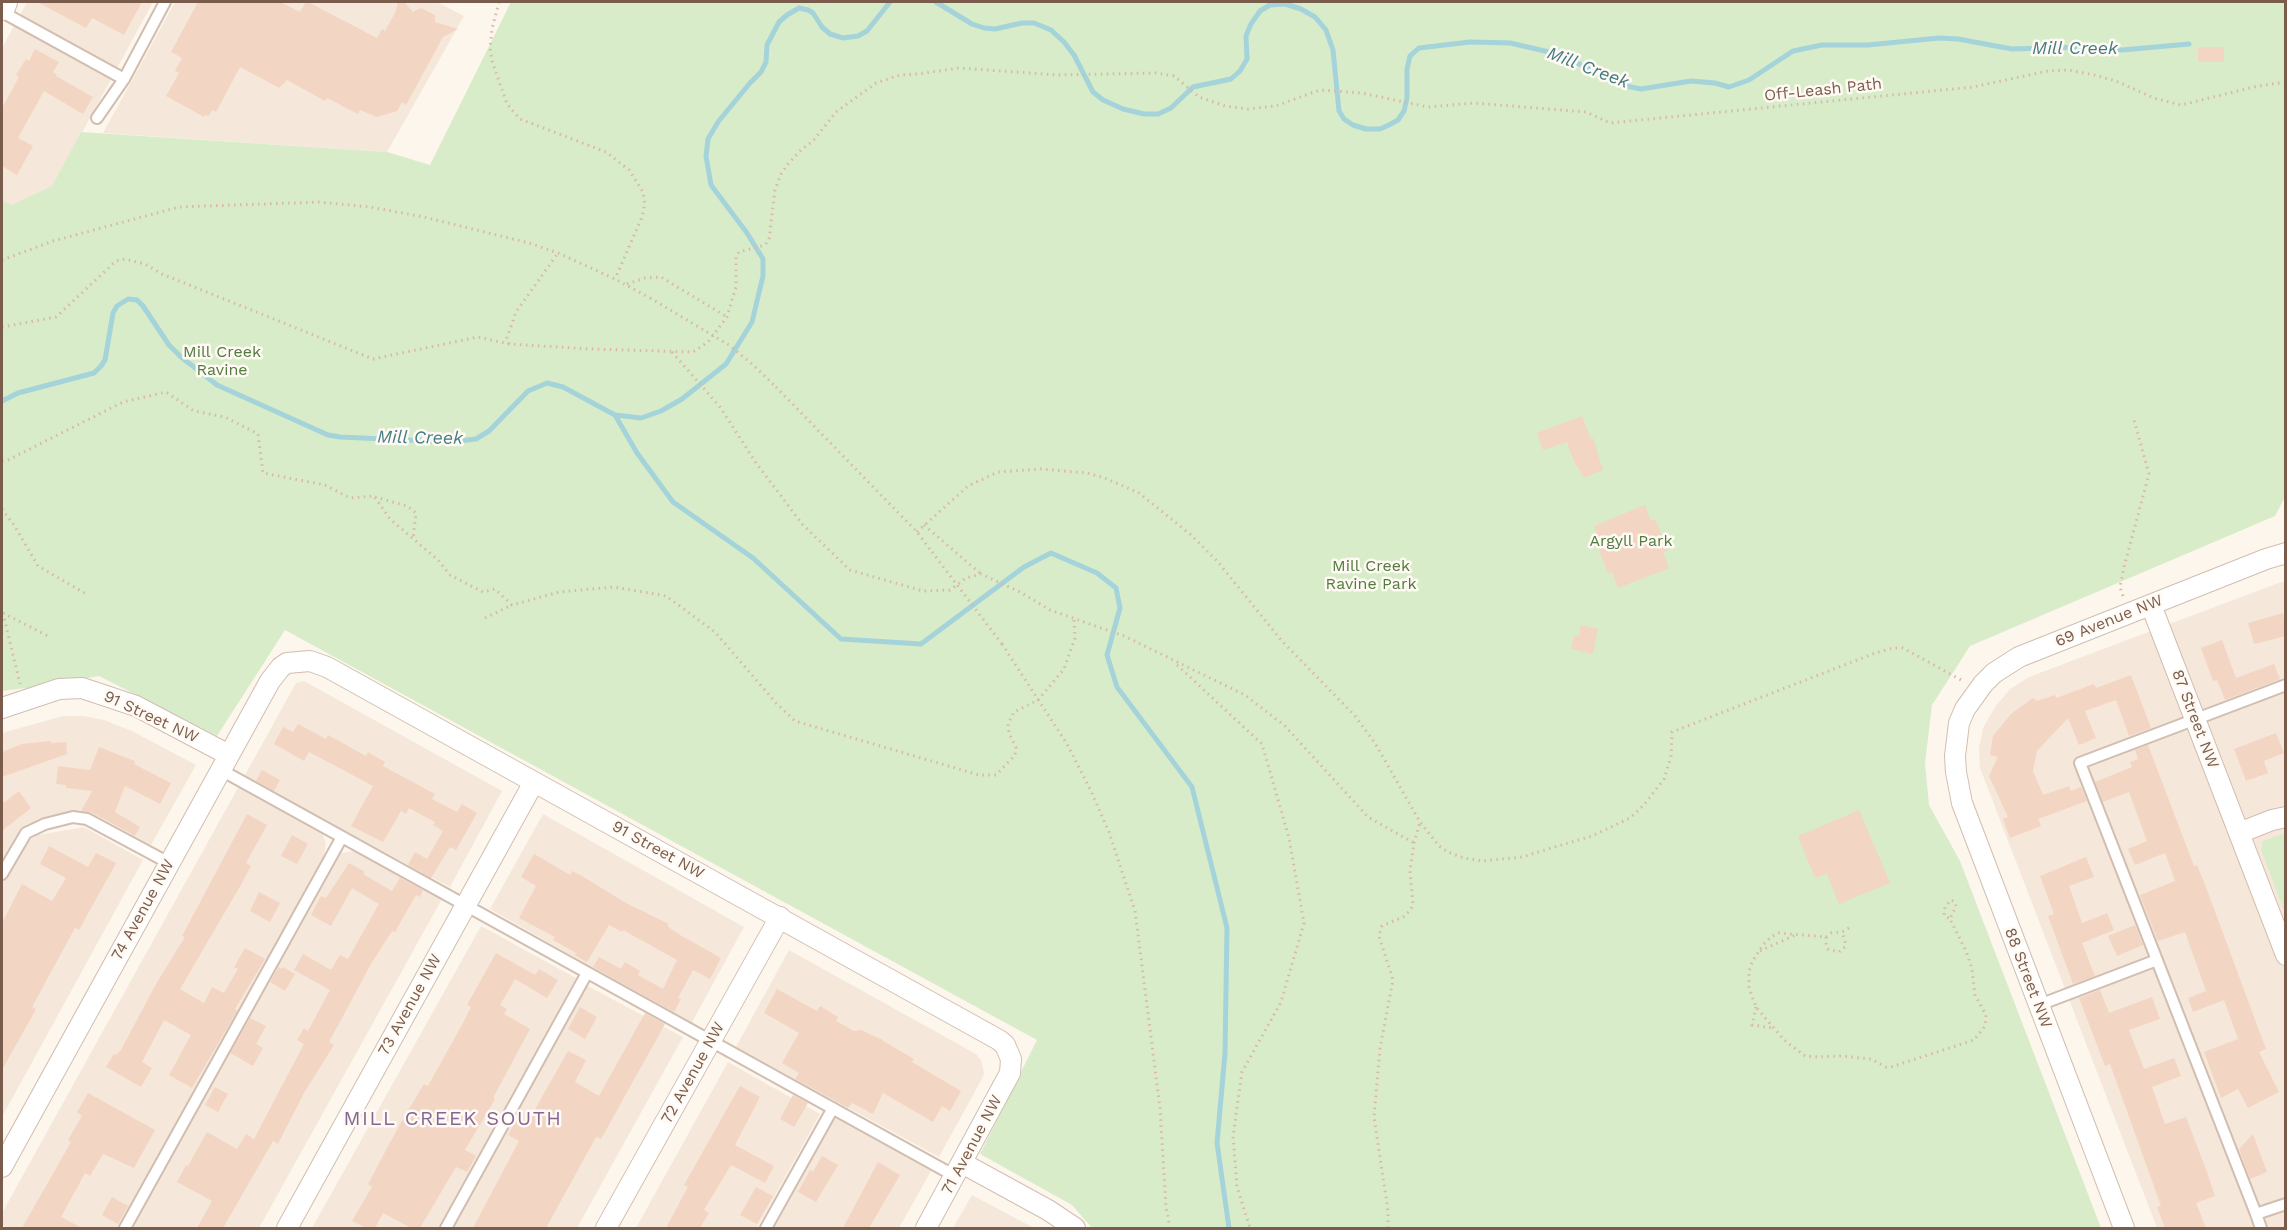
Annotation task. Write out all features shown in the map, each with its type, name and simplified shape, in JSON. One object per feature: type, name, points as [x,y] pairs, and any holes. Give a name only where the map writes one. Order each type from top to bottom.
[{"type":"street","points":[[2,7],[4,2]]},
{"type":"street","name":"69 Avenue NW","points":[[1959,723],[1965,709],[1983,684],[2006,664],[2019,657],[2286,553]]},
{"type":"street","name":"87 Street NW","points":[[2151,605],[2286,955]]},
{"type":"street","name":"91 Street NW","points":[[293,661],[310,661],[327,667],[993,1035],[1005,1046],[1011,1059]]},
{"type":"street","name":"74 Avenue NW","points":[[2,1167],[274,674],[281,667],[293,661]]},
{"type":"street","name":"91 Street NW","points":[[2,708],[65,688],[82,688],[136,706],[225,763]]},
{"type":"street","name":"88 Street NW","points":[[1959,723],[1955,764],[1962,803],[2124,1228]]},
{"type":"street","name":"73 Avenue NW","points":[[286,1228],[534,782]]},
{"type":"street","points":[[2239,833],[2286,817]]},
{"type":"street","name":"72 Avenue NW","points":[[606,1228],[780,917]]},
{"type":"street","name":"71 Avenue NW","points":[[926,1228],[1006,1081],[1010,1073],[1011,1059]]},
{"type":"street","points":[[958,1170],[1048,1210],[1075,1228]]},
{"type":"lane","points":[[97,118],[124,79],[165,2]]},
{"type":"lane","points":[[2,12],[124,79]]},
{"type":"lane","points":[[2261,1228],[2080,763],[2286,685]]},
{"type":"lane","points":[[225,763],[342,837],[466,906],[833,1108],[958,1170]]},
{"type":"lane","points":[[2,874],[26,833],[45,824],[73,817],[87,819],[169,863]]},
{"type":"lane","points":[[125,1228],[342,837]]},
{"type":"lane","points":[[2039,1005],[2157,960]]},
{"type":"lane","points":[[446,1228],[587,973]]},
{"type":"lane","points":[[766,1228],[833,1108]]},
{"type":"lane","points":[[2256,1214],[2286,1204]]},
{"type":"path","points":[[499,2],[490,48],[507,104],[520,119],[606,152],[629,170],[643,192],[645,204],[642,217],[615,279]]},
{"type":"path","name":"Off-Leash Path","points":[[727,317],[736,287],[736,257],[740,252],[765,245],[770,239],[775,190],[781,174],[802,149],[824,129],[836,112],[876,83],[900,75],[959,68],[1058,75],[1156,73],[1174,76],[1199,97],[1226,106],[1248,109],[1275,106],[1320,90],[1362,93],[1428,107],[1474,103],[1586,112],[1610,123],[1973,87],[2048,70],[2068,70],[2116,81],[2154,98],[2181,105],[2258,86],[2286,82]]},
{"type":"path","points":[[2,260],[53,241],[179,207],[319,202],[370,207],[424,217],[529,243],[558,253],[626,284],[729,345],[752,364],[917,532],[933,552],[1002,644],[1067,744],[1091,791],[1123,871],[1135,911],[1155,1061],[1166,1207],[1170,1228]]},
{"type":"path","points":[[509,344],[507,338],[516,312],[558,253]]},
{"type":"path","points":[[2,327],[56,317],[116,261],[125,259],[145,264],[162,274],[373,359],[478,337],[509,344],[693,352],[702,347],[727,317],[661,277],[645,278],[626,284]]},
{"type":"path","points":[[672,352],[720,407],[756,463],[803,525],[850,570],[923,591],[950,590],[966,578],[981,574]]},
{"type":"path","points":[[2,461],[123,402],[166,392],[194,411],[225,417],[258,434],[262,473],[325,485],[350,498],[374,496],[407,506],[416,513],[413,539]]},
{"type":"path","points":[[2124,597],[2120,587],[2124,567],[2149,474],[2134,420]]},
{"type":"path","points":[[917,532],[979,480],[998,472],[1061,469],[1115,481],[1139,493],[1190,534],[1218,562],[1281,640],[1355,716],[1375,743],[1420,822],[1438,846],[1464,858],[1483,861],[1522,857],[1592,836],[1630,818],[1653,794],[1668,768],[1672,750],[1672,732],[1836,668],[1893,648],[1903,648],[1964,681]]},
{"type":"path","points":[[374,496],[390,519],[438,560],[450,575],[483,592],[495,589],[512,605]]},
{"type":"path","points":[[2,509],[38,566],[88,595]]},
{"type":"path","points":[[924,525],[981,574],[1020,592],[1050,610],[1124,636],[1174,662],[1245,694],[1285,726],[1368,817],[1414,843]]},
{"type":"path","points":[[485,618],[512,605],[560,592],[614,587],[666,596],[715,632],[776,703],[795,721],[979,775],[996,775],[1015,755],[1016,748],[1009,733],[1008,724],[1014,712],[1038,700],[1064,669],[1075,638],[1074,620]]},
{"type":"path","points":[[2,613],[48,636]]},
{"type":"path","points":[[2,613],[24,700]]},
{"type":"path","points":[[1174,662],[1262,744],[1289,838],[1304,924],[1281,1002],[1242,1072],[1233,1136],[1237,1187],[1250,1228]]},
{"type":"path","points":[[1388,1228],[1388,1211],[1374,1117],[1380,1048],[1393,980],[1379,936],[1382,926],[1405,916],[1411,909],[1413,903],[1410,871],[1420,822]]},
{"type":"path","points":[[1756,1008],[1771,1028],[1805,1056],[1871,1059],[1891,1067],[1974,1040],[1988,1020],[1975,995],[1972,969],[1966,951],[1950,919],[1942,915],[1951,900],[1955,902],[1950,919]]},
{"type":"path","points":[[1771,1028],[1755,1023],[1756,1008],[1748,981],[1756,954],[1771,937],[1779,933],[1826,937],[1831,933],[1842,932],[1849,928]]},
{"type":"path","points":[[1826,937],[1828,949],[1839,952],[1843,950],[1845,942],[1842,932]]},
{"type":"path","points":[[1756,954],[1796,935]]},
{"type":"shaded area","points":[[27,2],[153,2],[53,186],[12,206],[2,201],[2,48]]},
{"type":"shaded area","points":[[175,2],[437,2],[464,16],[387,152],[103,133]]},
{"type":"shaded area","points":[[2285,582],[2285,1228],[2157,1228],[1980,768],[1979,748],[1983,728],[1995,707],[2010,689],[2029,677]]},
{"type":"shaded area","points":[[304,681],[502,791],[450,887],[244,777],[296,683]]},
{"type":"shaded area","points":[[63,716],[84,716],[104,720],[132,731],[196,765],[151,845],[81,810],[28,824],[21,828],[2,862],[2,733]]},
{"type":"shaded area","points":[[239,786],[322,832],[326,844],[324,856],[118,1228],[7,1228],[2,1225],[2,1213]]},
{"type":"shaded area","points":[[543,814],[744,927],[691,1024],[490,909]]},
{"type":"shaded area","points":[[84,827],[143,860],[2,1117],[2,883],[18,853],[30,840],[38,835]]},
{"type":"shaded area","points":[[354,851],[442,899],[259,1228],[132,1228],[341,853]]},
{"type":"shaded area","points":[[481,926],[576,978],[438,1228],[312,1228]]},
{"type":"shaded area","points":[[789,950],[976,1054],[981,1060],[983,1077],[939,1157],[736,1047]]},
{"type":"shaded area","points":[[586,985],[683,1037],[577,1228],[452,1228]]},
{"type":"shaded area","points":[[728,1062],[820,1114],[757,1228],[636,1228]]},
{"type":"shaded area","points":[[835,1117],[931,1171],[899,1228],[774,1228]]},
{"type":"shaded area","points":[[972,1195],[1034,1228],[953,1228]]},
{"type":"green space","name":"Mill Creek Ravine Park","points":[[511,2],[2285,2],[2285,497],[2275,516],[1970,646],[1932,705],[1925,763],[1929,805],[1960,861],[2101,1228],[1092,1228],[1072,1205],[980,1154],[1037,1040],[285,630],[217,736],[99,676],[2,691],[2,201],[12,205],[52,186],[81,132],[387,152],[430,165]]},
{"type":"green space","points":[[2286,833],[2285,913],[2261,850],[2263,841]]},
{"type":"building","points":[[37,2],[142,2],[124,35],[92,18],[86,28]]},
{"type":"building","points":[[198,2],[280,2],[300,12],[308,2],[377,38],[382,29],[385,31],[398,2],[404,2],[413,12],[421,8],[435,15],[435,22],[458,29],[443,37],[406,105],[402,102],[397,111],[377,117],[360,110],[358,114],[327,98],[325,101],[287,80],[279,88],[240,67],[216,112],[212,110],[209,116],[204,117],[166,96],[179,73],[175,71],[182,58],[171,52]]},
{"type":"building","points":[[2198,47],[2224,47],[2224,62],[2198,62]]},
{"type":"building","points":[[35,49],[59,62],[53,72],[56,76],[93,97],[83,114],[44,91],[18,138],[33,146],[17,175],[2,166],[2,108],[19,77],[16,75],[26,59],[29,61]]},
{"type":"building","points":[[1582,416],[1591,439],[1593,438],[1603,470],[1583,478],[1578,466],[1576,467],[1567,442],[1543,450],[1537,433]]},
{"type":"building","points":[[1645,505],[1651,521],[1655,519],[1668,550],[1663,552],[1669,568],[1618,588],[1612,572],[1608,573],[1596,542],[1599,541],[1594,526]]},
{"type":"building","points":[[2283,613],[2286,636],[2254,644],[2248,623]]},
{"type":"building","points":[[1581,625],[1598,629],[1593,654],[1571,649],[1574,635],[1579,636]]},
{"type":"building","points":[[2222,640],[2236,678],[2274,664],[2280,679],[2225,700],[2217,680],[2213,681],[2201,648]]},
{"type":"building","points":[[2131,675],[2151,728],[2129,736],[2116,700],[2085,711],[2096,738],[2079,745],[2068,718],[2037,751],[2033,771],[2043,795],[2069,786],[2071,791],[2081,787],[2087,801],[2038,819],[2041,826],[2010,838],[2003,819],[2008,817],[1989,776],[1998,757],[1990,755],[1993,736],[2011,714],[2033,698],[2037,701],[2055,695],[2056,698],[2094,684],[2096,688]]},
{"type":"building","points":[[298,724],[326,739],[328,735],[366,756],[368,752],[385,762],[383,766],[435,794],[432,799],[457,812],[462,804],[477,813],[456,850],[450,847],[431,878],[408,865],[415,852],[427,859],[443,831],[433,825],[435,822],[409,808],[406,814],[401,811],[383,842],[351,826],[373,786],[309,752],[304,761],[274,744],[283,727],[293,732]]},
{"type":"building","points":[[2276,733],[2284,753],[2264,761],[2268,773],[2246,781],[2234,749]]},
{"type":"building","points":[[51,741],[51,743],[66,742],[67,754],[2,777],[2,752],[22,744]]},
{"type":"building","points":[[2148,745],[2194,866],[2197,865],[2204,882],[2266,1049],[2259,1052],[2279,1092],[2248,1108],[2238,1089],[2221,1098],[2204,1052],[2238,1039],[2224,1000],[2193,1012],[2188,998],[2206,991],[2185,932],[2158,941],[2140,895],[2175,881],[2165,853],[2135,865],[2128,849],[2147,841],[2129,792],[2103,802],[2095,782],[2132,767],[2130,762],[2138,759],[2135,750]]},
{"type":"building","points":[[99,747],[135,761],[134,764],[171,783],[160,804],[125,786],[115,812],[140,827],[135,836],[91,812],[81,811],[92,791],[66,788],[66,785],[56,784],[58,766],[90,770]]},
{"type":"building","points":[[262,770],[280,780],[274,791],[256,781]]},
{"type":"building","points":[[19,791],[31,808],[2,831],[2,804]]},
{"type":"building","points":[[1859,810],[1890,883],[1839,904],[1827,874],[1815,878],[1798,836]]},
{"type":"building","points":[[247,814],[267,825],[246,863],[251,866],[242,883],[180,989],[204,1003],[212,987],[224,993],[238,969],[234,967],[245,948],[265,959],[192,1088],[169,1075],[191,1035],[164,1020],[142,1062],[152,1068],[141,1087],[106,1067],[114,1054],[116,1055],[121,1050],[156,984],[185,937],[182,936]]},
{"type":"building","points":[[292,835],[308,844],[297,864],[281,856]]},
{"type":"building","points":[[49,846],[88,867],[96,853],[116,863],[79,930],[75,928],[32,1007],[36,1009],[2,1070],[2,923],[22,884],[52,901],[66,878],[40,864]]},
{"type":"building","points":[[534,854],[570,875],[572,871],[582,876],[626,903],[669,924],[667,926],[680,935],[721,958],[710,979],[693,970],[678,998],[681,999],[674,1012],[593,967],[599,957],[621,969],[625,962],[640,971],[638,975],[663,989],[677,960],[623,930],[622,932],[609,925],[587,962],[553,940],[555,937],[519,918],[536,886],[521,877]]},
{"type":"building","points":[[2086,857],[2094,877],[2069,886],[2082,923],[2107,913],[2114,930],[2082,943],[2095,976],[2073,984],[2048,916],[2054,914],[2040,876]]},
{"type":"building","points":[[349,863],[392,891],[400,878],[423,890],[420,897],[416,895],[395,932],[392,931],[371,964],[329,1042],[334,1045],[304,1093],[278,1144],[273,1141],[223,1228],[197,1228],[212,1201],[177,1182],[186,1165],[188,1166],[207,1132],[237,1149],[246,1134],[254,1139],[304,1044],[297,1040],[304,1028],[308,1031],[330,990],[294,970],[303,954],[331,970],[340,955],[348,959],[379,904],[352,888],[331,926],[311,915],[321,896],[326,898]]},
{"type":"building","points":[[259,892],[280,903],[270,922],[250,911]]},
{"type":"building","points":[[2135,925],[2143,945],[2117,956],[2108,936]]},
{"type":"building","points":[[496,953],[535,975],[539,969],[558,980],[547,998],[515,979],[500,1005],[507,1009],[504,1014],[530,1029],[493,1098],[495,1099],[465,1150],[476,1156],[467,1172],[456,1167],[420,1228],[411,1228],[383,1213],[375,1228],[366,1228],[352,1221],[372,1187],[368,1184],[400,1124],[424,1084],[428,1086],[463,1023],[471,1007],[467,1005]]},
{"type":"building","points":[[279,967],[295,974],[285,991],[270,982]]},
{"type":"building","points":[[777,989],[817,1011],[820,1006],[838,1017],[836,1021],[854,1031],[861,1030],[883,1040],[914,1059],[912,1062],[961,1091],[950,1111],[942,1106],[933,1122],[883,1093],[873,1114],[852,1103],[848,1108],[795,1079],[799,1073],[782,1063],[799,1033],[764,1013]]},
{"type":"building","points":[[2100,990],[2109,1013],[2152,997],[2160,1019],[2129,1030],[2144,1069],[2174,1058],[2181,1076],[2152,1087],[2165,1124],[2186,1117],[2215,1196],[2196,1203],[2206,1228],[2165,1228],[2157,1207],[2161,1206],[2110,1064],[2105,1066],[2079,998]]},
{"type":"building","points":[[580,1007],[597,1017],[585,1039],[568,1029]]},
{"type":"building","points":[[645,1013],[665,1024],[601,1139],[596,1137],[546,1228],[473,1228],[519,1141],[508,1135],[516,1121],[525,1127],[568,1051],[586,1060],[575,1082],[599,1096]]},
{"type":"building","points":[[250,1018],[266,1026],[256,1044],[263,1048],[253,1066],[230,1053]]},
{"type":"building","points":[[740,1086],[760,1097],[735,1145],[774,1166],[765,1183],[731,1165],[704,1210],[709,1213],[700,1228],[666,1228],[688,1187],[684,1185]]},
{"type":"building","points":[[215,1087],[228,1094],[218,1112],[205,1105]]},
{"type":"building","points":[[88,1093],[155,1130],[134,1168],[103,1154],[90,1176],[85,1173],[61,1217],[82,1228],[22,1228],[71,1142],[68,1140],[82,1116],[77,1112]]},
{"type":"building","points":[[793,1095],[808,1103],[794,1127],[780,1119]]},
{"type":"building","points":[[2253,1134],[2267,1172],[2250,1179],[2239,1149]]},
{"type":"building","points":[[822,1156],[838,1165],[816,1202],[798,1192],[810,1170],[813,1172]]},
{"type":"building","points":[[878,1162],[900,1175],[869,1228],[843,1228]]},
{"type":"building","points":[[756,1187],[773,1196],[757,1224],[740,1215]]},
{"type":"building","points":[[112,1197],[128,1206],[118,1224],[102,1215]]},
{"type":"waterway","name":"Mill Creek","points":[[2,401],[18,393],[94,373],[105,360],[113,313],[117,306],[128,299],[137,300],[169,345],[217,385],[328,435],[449,442],[476,439],[489,431],[528,391],[547,383],[563,387],[615,415],[641,418],[661,411],[682,399],[726,364],[752,322],[763,276],[763,259],[747,233],[711,185],[706,156],[708,139],[718,122],[761,72],[766,62],[767,45],[779,22],[787,15],[799,8],[808,10],[830,34],[843,38],[858,36],[867,31],[890,2]]},
{"type":"waterway","name":"Mill Creek","points":[[936,2],[972,24],[984,28],[995,29],[1022,23],[1034,23],[1051,30],[1074,55],[1093,92],[1103,100],[1123,109],[1144,114],[1158,114],[1171,108],[1193,87],[1231,79],[1240,71],[1247,59],[1246,36],[1260,11],[1270,5],[1285,4],[1315,17],[1326,30],[1333,50],[1339,111],[1344,119],[1366,129],[1380,129],[1389,125],[1398,120],[1404,111],[1410,56],[1419,48],[1470,42],[1510,43],[1558,54],[1626,86],[1641,89],[1691,81],[1729,87],[1749,80],[1793,51],[1822,45],[1868,45],[1939,38],[1958,39],[2012,49],[2084,47],[2122,50],[2189,44]]},
{"type":"waterway","points":[[615,415],[637,453],[673,502],[753,558],[841,639],[921,644],[1024,567],[1051,553],[1097,573],[1116,588],[1120,608],[1107,655],[1117,687],[1192,787],[1227,928],[1225,1053],[1217,1143],[1229,1228]]},
{"type":"district","name":"MILL CREEK SOUTH","points":[[453,1119]]},
{"type":"park label","name":"Mill Creek Ravine","points":[[222,361]]},
{"type":"park label","name":"Argyll Park","points":[[1631,541]]}]
